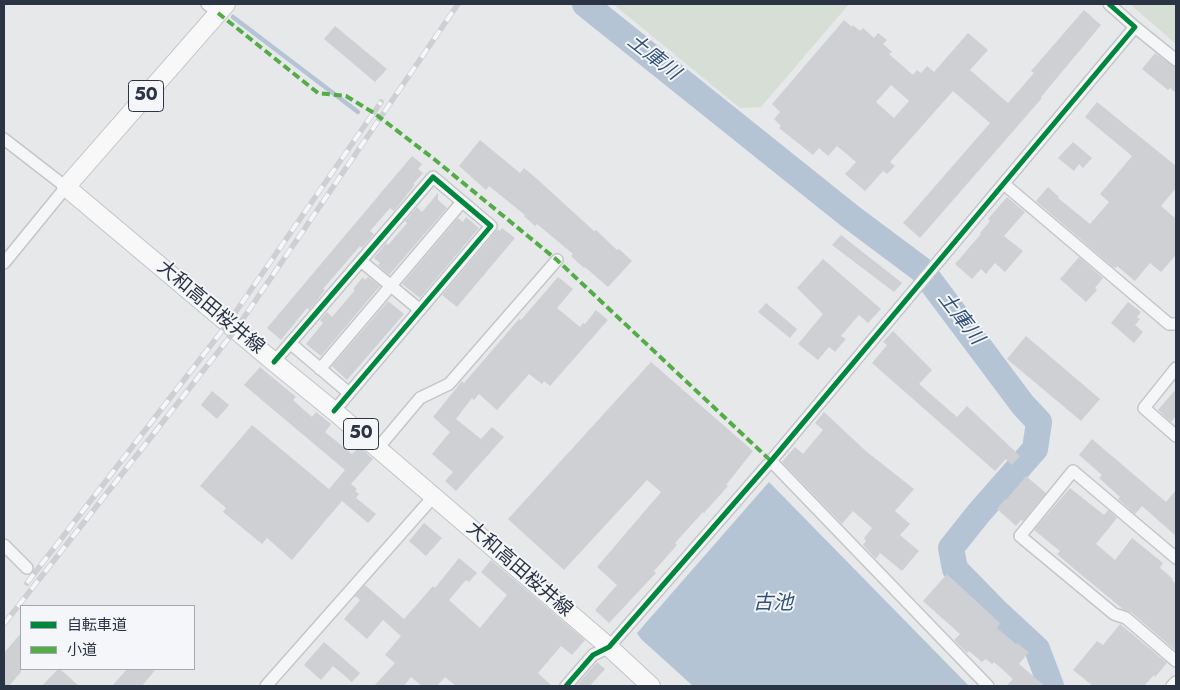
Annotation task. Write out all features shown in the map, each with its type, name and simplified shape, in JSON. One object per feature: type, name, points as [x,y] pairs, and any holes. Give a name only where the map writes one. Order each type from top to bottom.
[{"type":"main road","name":"50","points":[[66,187],[217,7]]},
{"type":"main road","name":"大和高田桜井線","points":[[66,187],[334,410],[609,647],[651,686]]},
{"type":"street","points":[[1109,4],[1176,60]]},
{"type":"street","points":[[566,686],[593,655],[609,647],[771,461],[1135,27]]},
{"type":"street","points":[[4,264],[66,187],[6,145]]},
{"type":"street","points":[[274,362],[433,177],[491,226],[334,410]]},
{"type":"street","points":[[1004,184],[1169,324],[1176,324]]},
{"type":"street","points":[[320,369],[462,202]]},
{"type":"street","points":[[378,448],[420,398],[449,384],[557,260]]},
{"type":"street","points":[[361,261],[420,310]]},
{"type":"street","points":[[290,343],[349,394]]},
{"type":"street","points":[[1175,434],[1144,408],[1176,368]]},
{"type":"street","points":[[771,461],[988,686]]},
{"type":"street","points":[[1176,558],[1073,471],[1020,536],[1114,614],[1126,618],[1176,661]]},
{"type":"street","points":[[266,686],[434,496]]},
{"type":"street","points":[[4,545],[27,568]]},
{"type":"street","points":[[1172,686],[1176,682]]},
{"type":"shaded area","points":[[613,4],[849,4],[761,107],[740,108]]},
{"type":"shaded area","points":[[1130,4],[1176,4],[1176,44]]},
{"type":"water","name":"古池","points":[[769,482],[969,686],[693,686],[641,639],[637,633]]},
{"type":"building","points":[[1084,10],[1101,25],[1042,98],[920,238],[903,223],[990,123],[953,91],[890,162],[895,166],[887,174],[883,171],[865,191],[845,174],[856,162],[837,146],[828,156],[819,148],[813,155],[779,128],[781,126],[774,119],[780,112],[772,104],[844,20],[860,31],[863,28],[874,38],[878,33],[887,40],[883,44],[892,52],[889,54],[913,75],[917,70],[921,73],[927,66],[934,72],[968,33],[988,50],[970,70],[1008,103],[1034,73],[1031,71]],"holes":[[[891,85],[909,101],[894,118],[876,102]]]},
{"type":"building","points":[[335,26],[387,69],[375,82],[324,39]]},
{"type":"building","points":[[1155,53],[1176,68],[1176,93],[1170,88],[1168,90],[1142,69]]},
{"type":"building","points":[[1097,102],[1176,166],[1176,188],[1161,206],[1176,219],[1176,255],[1161,272],[1150,263],[1135,281],[1117,266],[1116,268],[1113,267],[1036,201],[1048,187],[1058,198],[1090,224],[1109,202],[1100,194],[1132,156],[1085,117]]},
{"type":"building","points":[[480,140],[520,173],[524,168],[594,231],[596,230],[632,261],[608,287],[584,268],[571,256],[573,254],[537,224],[535,226],[525,215],[489,186],[486,190],[459,166]]},
{"type":"building","points":[[1073,142],[1092,158],[1083,168],[1079,164],[1074,171],[1058,158]]},
{"type":"building","points":[[412,156],[422,164],[418,169],[423,173],[414,183],[414,186],[394,211],[390,208],[370,231],[374,234],[362,248],[360,246],[323,289],[325,290],[315,303],[309,310],[307,308],[281,340],[267,328]]},
{"type":"building","points":[[438,193],[438,200],[447,208],[389,275],[378,265],[380,263],[374,258],[386,243],[388,245],[407,223],[405,221],[417,207],[422,212]]},
{"type":"building","points":[[1007,197],[1025,212],[1004,236],[1023,251],[1005,272],[995,263],[986,274],[981,269],[972,279],[955,264],[981,234],[990,221],[988,219]]},
{"type":"building","points":[[466,217],[479,228],[420,298],[402,284],[458,218],[463,222]]},
{"type":"building","points":[[502,228],[515,238],[457,307],[442,295],[498,229],[500,231]]},
{"type":"building","points":[[841,235],[902,283],[894,292],[832,245]]},
{"type":"building","points":[[1079,257],[1103,278],[1095,288],[1097,290],[1086,302],[1060,279]]},
{"type":"building","points":[[823,259],[881,309],[868,323],[859,315],[841,336],[846,339],[835,352],[829,347],[818,360],[798,344],[823,314],[797,288]]},
{"type":"building","points":[[363,277],[365,280],[368,277],[380,286],[321,356],[306,344],[323,323],[320,320],[327,312],[332,317],[355,290],[353,289]]},
{"type":"building","points":[[558,277],[573,289],[557,308],[580,327],[583,323],[585,324],[596,310],[608,320],[550,386],[544,381],[542,384],[529,374],[497,410],[479,394],[474,400],[472,398],[456,419],[481,439],[492,427],[504,437],[456,491],[445,481],[453,472],[432,454],[450,432],[433,417],[462,381],[464,383]]},
{"type":"building","points":[[388,301],[404,314],[347,380],[332,366]]},
{"type":"building","points":[[1128,302],[1141,312],[1137,317],[1140,319],[1135,325],[1143,332],[1134,343],[1111,323]]},
{"type":"building","points":[[766,303],[797,329],[790,338],[758,312]]},
{"type":"building","points":[[893,331],[932,370],[919,384],[957,417],[967,406],[1020,456],[1012,465],[1006,459],[995,471],[872,363],[887,345],[883,342]]},
{"type":"building","points":[[1026,336],[1100,399],[1081,421],[1007,359]]},
{"type":"building","points":[[651,362],[753,451],[726,485],[728,486],[675,543],[677,545],[654,571],[656,573],[609,623],[595,610],[617,585],[597,567],[661,492],[647,480],[564,570],[508,519]]},
{"type":"building","points":[[260,367],[296,397],[293,400],[312,417],[316,412],[331,424],[325,432],[352,454],[361,448],[373,459],[351,484],[357,489],[355,491],[359,494],[356,498],[376,514],[368,523],[342,501],[292,560],[267,538],[262,544],[223,512],[226,508],[200,486],[252,425],[329,489],[345,470],[244,385]]},
{"type":"building","points":[[1176,389],[1176,416],[1171,422],[1158,410]]},
{"type":"building","points":[[212,391],[229,405],[217,419],[201,405]]},
{"type":"building","points":[[824,412],[867,452],[914,489],[895,511],[910,524],[900,535],[919,551],[902,571],[880,553],[876,559],[863,545],[866,541],[864,538],[872,528],[853,511],[842,524],[782,462],[795,447],[803,454],[823,430],[815,423]]},
{"type":"building","points":[[1092,439],[1166,502],[1176,490],[1176,536],[1142,506],[1135,514],[1099,478],[1102,475],[1079,455]]},
{"type":"building","points":[[1026,476],[1046,493],[1023,521],[1021,520],[1016,526],[997,509]]},
{"type":"building","points":[[1070,488],[1104,515],[1108,510],[1117,518],[1096,544],[1115,560],[1132,538],[1163,563],[1160,568],[1176,584],[1176,651],[1131,612],[1124,610],[1072,567],[1057,554],[1060,551],[1034,530]]},
{"type":"building","points":[[424,523],[442,538],[426,556],[409,541]]},
{"type":"building","points":[[459,558],[477,573],[469,582],[466,580],[449,600],[480,628],[507,595],[481,572],[491,560],[585,640],[572,655],[561,646],[538,673],[552,686],[456,686],[445,677],[437,686],[422,686],[411,677],[404,686],[374,686],[395,663],[385,655],[401,636],[383,620],[367,639],[344,619],[360,600],[355,596],[365,585],[404,619],[433,586],[435,588]]},
{"type":"building","points":[[947,574],[1000,623],[997,628],[1029,652],[1019,664],[1045,686],[1006,686],[1013,679],[994,662],[992,664],[986,659],[982,662],[969,651],[967,653],[954,640],[960,634],[923,601]]},
{"type":"building","points":[[1120,624],[1167,663],[1144,686],[1093,686],[1073,670],[1097,641],[1103,645]]},
{"type":"building","points":[[20,634],[21,672],[9,686],[4,686],[4,653]]},
{"type":"building","points":[[324,642],[360,673],[352,682],[333,666],[321,680],[304,665]]},
{"type":"building","points":[[597,662],[605,669],[590,686],[576,686]]},
{"type":"building","points":[[57,670],[61,670],[79,686],[42,686]]},
{"type":"building","points":[[126,670],[155,670],[142,686],[112,686]]},
{"type":"waterway","name":"土庫川","points":[[585,4],[851,217],[922,270],[1023,405],[1039,422],[1035,449],[951,548],[955,569],[1037,649],[1051,686]]},
{"type":"waterway","points":[[233,17],[358,112]]},
{"type":"railway","points":[[4,624],[236,329],[458,4]]},
{"type":"railway","points":[[27,583],[228,323],[381,102]]},
{"type":"marked path","points":[[218,13],[318,93],[346,96],[374,113],[434,159],[557,260],[771,461]]},
{"type":"cycle path","points":[[566,686],[593,655],[609,647],[771,461],[1135,27],[1109,4]]},
{"type":"cycle path","points":[[274,362],[433,177],[491,226],[334,411]]}]
